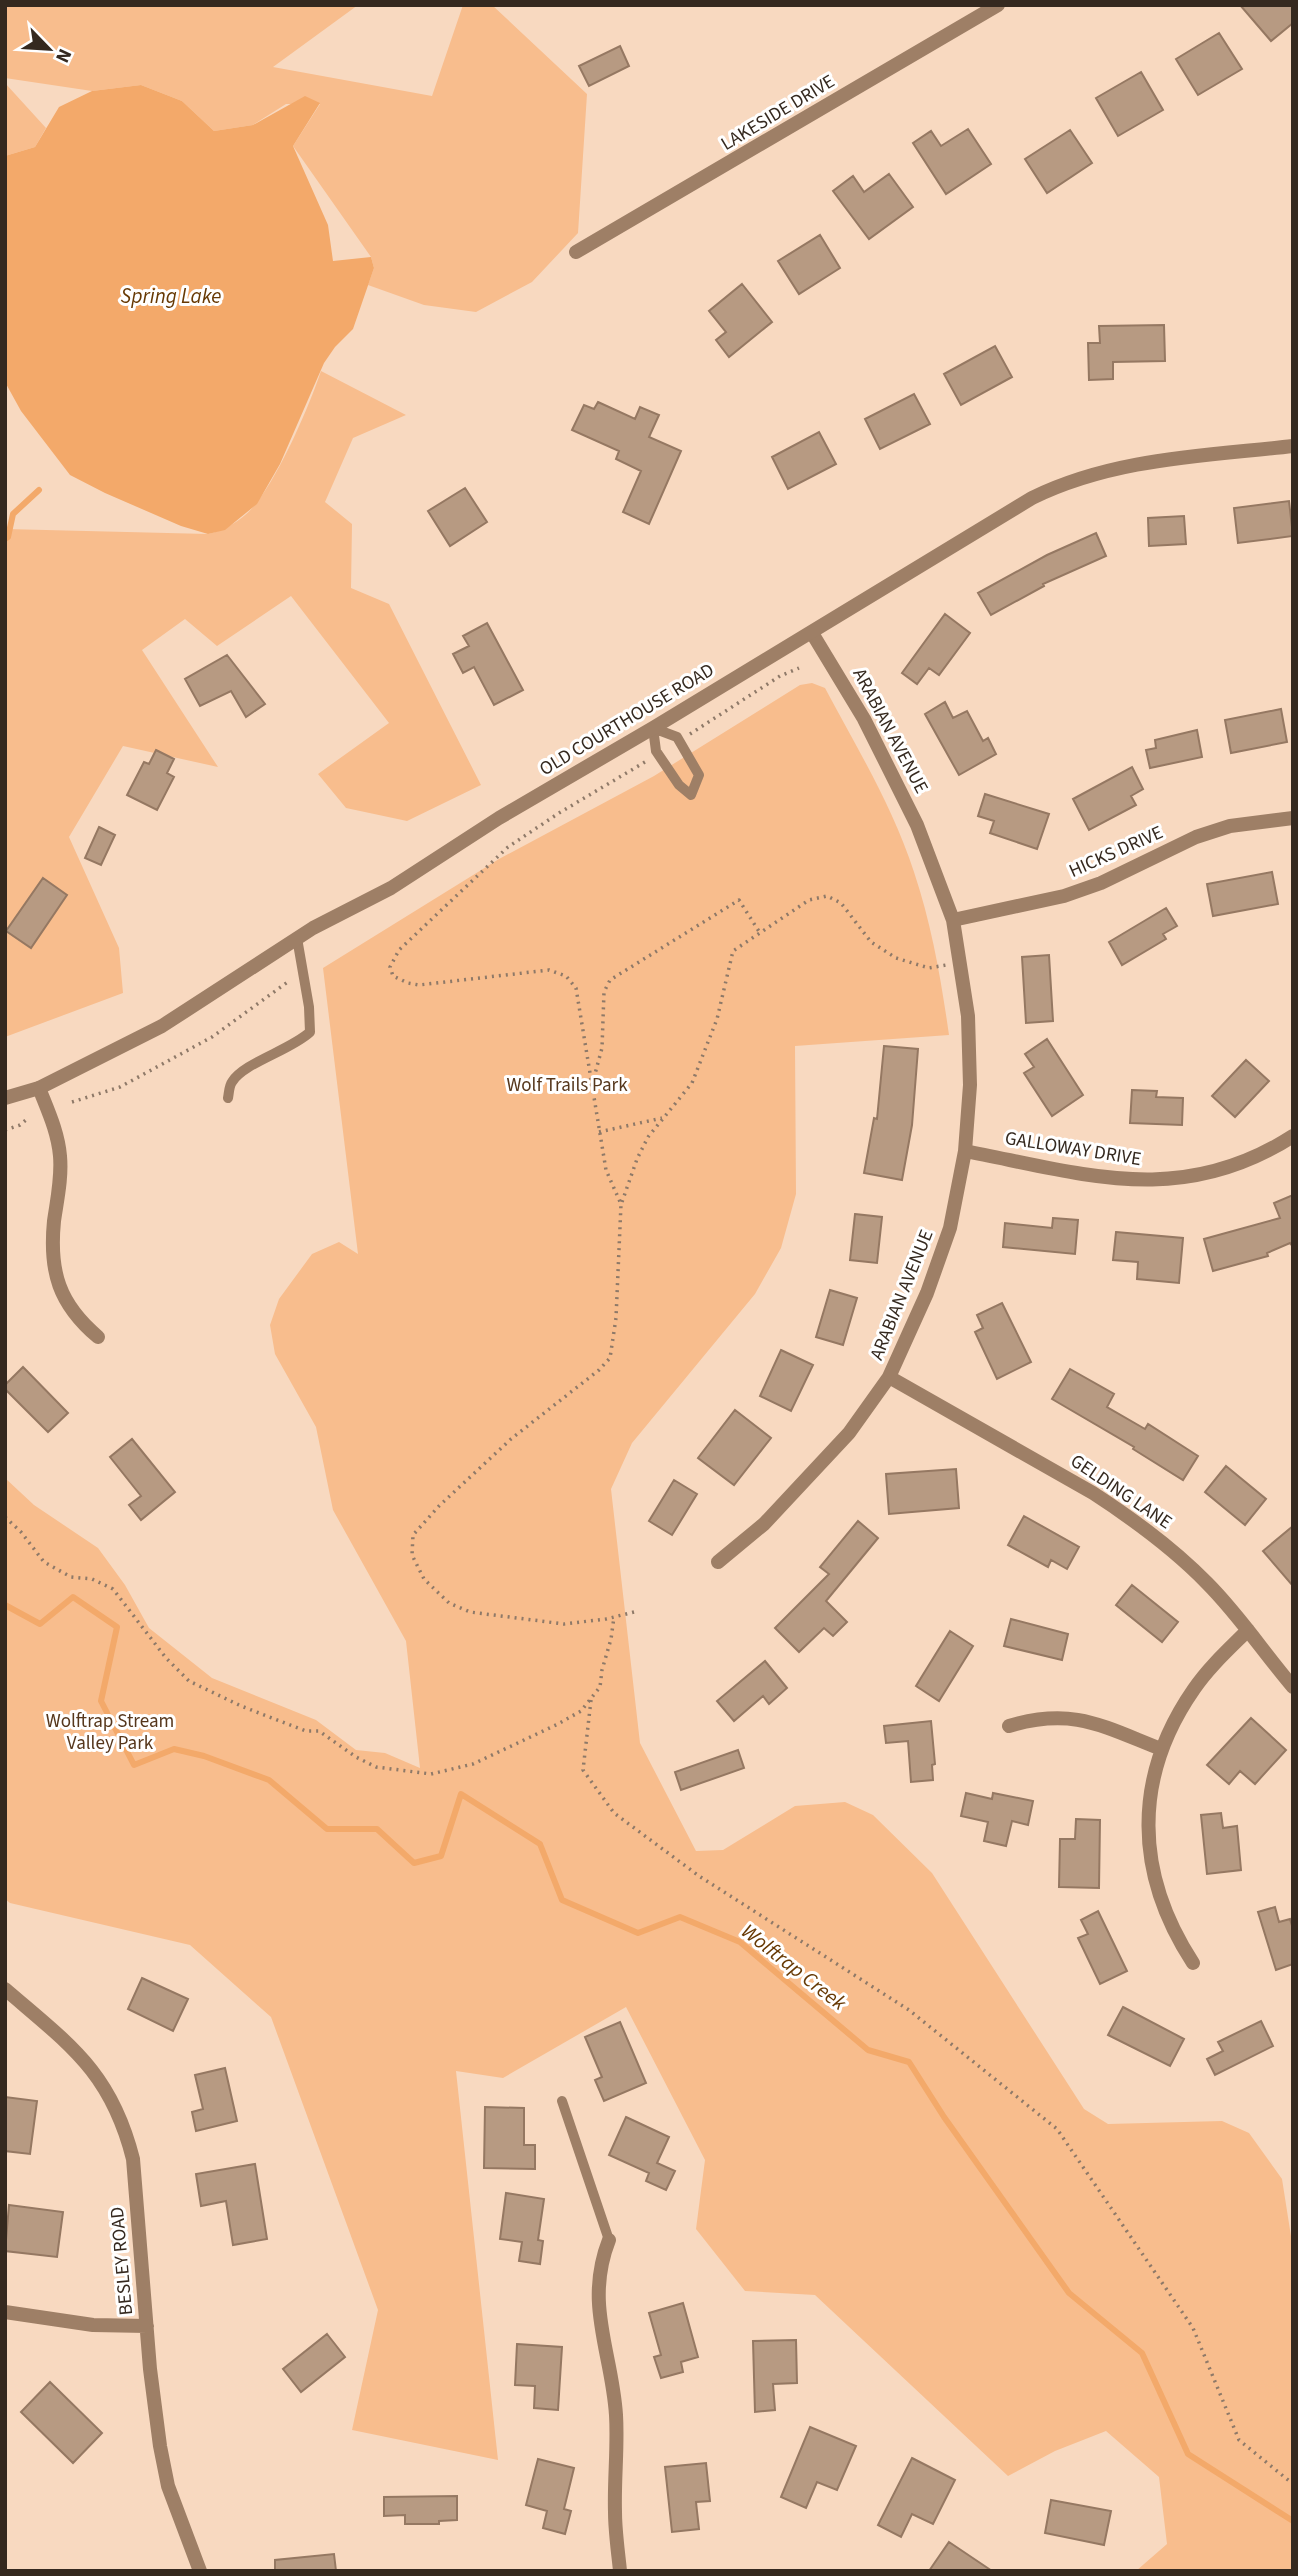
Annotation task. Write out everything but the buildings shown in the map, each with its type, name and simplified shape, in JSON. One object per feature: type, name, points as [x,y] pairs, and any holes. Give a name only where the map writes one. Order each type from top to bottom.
[{"type":"street","name":"LAKESIDE DRIVE","points":[[576,252],[999,5]]},
{"type":"street","name":"OLD COURTHOUSE ROAD","points":[[5,1098],[39,1088],[162,1027],[313,928],[391,888],[499,818],[811,633],[1004,514],[1052,488],[1093,473],[1123,466],[1293,446]]},
{"type":"street","name":"ARABIAN AVENUE","points":[[718,1562],[764,1524],[849,1433],[889,1377],[927,1293],[950,1228],[965,1152],[970,1085],[968,1016],[953,920],[917,825],[864,719],[811,633]]},
{"type":"street","name":"HICKS DRIVE","points":[[953,920],[1065,896],[1101,883],[1196,837],[1230,826],[1293,818]]},
{"type":"street","points":[[39,1088],[54,1126],[60,1156],[60,1182],[54,1224],[54,1257],[58,1286],[68,1307],[98,1337]]},
{"type":"street","name":"GALLOWAY DRIVE","points":[[965,1152],[1108,1178],[1182,1179],[1216,1172],[1247,1161],[1293,1136]]},
{"type":"street","name":"GELDING LANE","points":[[889,1377],[1122,1512],[1164,1544],[1208,1583],[1293,1687]]},
{"type":"street","points":[[1193,1964],[1162,1905],[1152,1872],[1148,1810],[1153,1779],[1161,1749],[1174,1720],[1214,1663],[1248,1630]]},
{"type":"street","points":[[1009,1726],[1032,1719],[1080,1719],[1161,1749]]},
{"type":"street","name":"BESLEY ROAD","points":[[5,1989],[89,2065],[114,2101],[125,2128],[133,2160],[160,2446],[168,2486],[200,2571]]},
{"type":"street","points":[[609,2241],[600,2262],[597,2302],[616,2412],[614,2510],[620,2571]]},
{"type":"street","points":[[5,2312],[93,2325],[147,2326]]},
{"type":"lane","points":[[653,728],[677,737],[680,741],[699,775],[691,794],[679,785],[658,754],[653,728]]},
{"type":"lane","points":[[228,1098],[231,1083],[242,1071],[301,1041],[310,1032],[309,1007],[297,938]]},
{"type":"lane","points":[[562,2101],[609,2241]]},
{"type":"path","points":[[680,741],[780,676],[799,668]]},
{"type":"path","points":[[621,1204],[606,1170],[576,988],[566,976],[549,970],[419,985],[393,976],[390,967],[399,950],[508,847],[658,754]]},
{"type":"path","points":[[634,1612],[564,1624],[470,1612],[449,1603],[425,1579],[412,1555],[413,1535],[439,1506],[511,1439],[599,1370],[610,1358],[616,1318],[621,1204],[637,1158],[662,1118],[692,1083],[717,1019],[733,951],[808,900],[827,896],[841,902],[872,942],[896,958],[929,968],[961,962]]},
{"type":"path","points":[[591,1086],[602,1048],[604,992],[610,980],[739,900],[760,933]]},
{"type":"path","points":[[72,1102],[120,1087],[212,1037],[303,971]]},
{"type":"path","points":[[599,1132],[662,1118]]},
{"type":"path","points":[[5,1130],[20,1125],[27,1119]]},
{"type":"path","points":[[5,1517],[21,1532],[44,1562],[71,1577],[92,1579],[113,1589],[166,1658],[189,1681],[279,1721],[306,1731],[319,1731],[356,1757],[376,1767],[431,1774],[473,1764],[581,1711],[600,1687],[614,1617]]},
{"type":"path","points":[[590,1700],[583,1770],[614,1813],[699,1876],[909,2010],[1057,2129],[1193,2328],[1239,2440],[1293,2484]]},
{"type":"green space","points":[[5,5],[358,5],[273,67],[432,96],[463,5],[492,5],[587,94],[578,233],[532,282],[476,312],[424,305],[368,285],[374,268],[371,257],[293,146],[320,104],[286,104],[253,125],[214,131],[182,101],[141,85],[92,91],[5,78]]},
{"type":"green space","points":[[5,83],[46,128],[35,147],[5,156]]},
{"type":"green space","points":[[321,371],[406,415],[353,438],[325,502],[352,524],[351,588],[389,604],[481,785],[407,821],[346,808],[318,774],[389,723],[291,596],[217,646],[185,619],[142,650],[218,767],[123,746],[69,837],[119,948],[123,993],[5,1037],[5,529],[208,534],[222,530],[252,508],[266,490],[302,421]]},
{"type":"green space","points":[[812,683],[825,688],[896,824],[931,933],[949,1035],[795,1046],[796,1194],[781,1248],[755,1294],[632,1443],[611,1489],[640,1743],[696,1851],[723,1850],[795,1806],[845,1802],[873,1815],[932,1873],[1084,2109],[1108,2124],[1222,2121],[1249,2133],[1282,2179],[1293,2249],[1293,2571],[1136,2571],[1167,2544],[1159,2477],[1106,2431],[1055,2451],[1008,2476],[815,2295],[745,2291],[696,2229],[705,2160],[626,2007],[503,2078],[456,2071],[498,2460],[352,2430],[378,2310],[271,2017],[190,1945],[10,1903],[5,1899],[5,1478],[34,1505],[98,1548],[125,1585],[149,1628],[212,1678],[316,1720],[356,1750],[385,1753],[420,1768],[406,1641],[333,1510],[316,1427],[275,1354],[270,1325],[279,1299],[312,1254],[339,1242],[358,1254],[323,968],[499,859],[654,776],[800,685]]},
{"type":"water","name":"Spring Lake","points":[[141,85],[182,101],[214,131],[253,125],[305,96],[320,103],[293,146],[328,225],[333,261],[371,257],[374,268],[353,329],[324,363],[280,464],[257,504],[225,530],[208,534],[181,526],[70,475],[21,411],[5,382],[5,156],[35,147],[59,107],[92,91]]},
{"type":"waterway","points":[[5,539],[8,537],[13,514],[39,490]]},
{"type":"waterway","name":"Wolftrap Creek","points":[[5,1605],[40,1624],[73,1597],[117,1627],[101,1701],[134,1765],[174,1749],[204,1756],[269,1780],[327,1829],[377,1829],[414,1863],[441,1856],[461,1794],[540,1844],[562,1900],[638,1933],[680,1917],[740,1942],[868,2050],[909,2062],[944,2117],[1069,2293],[1142,2353],[1188,2454],[1293,2521]]},
{"type":"park label","name":"Wolf Trails Park","points":[[567,1085]]},
{"type":"park label","name":"Wolftrap Stream Valley Park","points":[[110,1732]]}]
